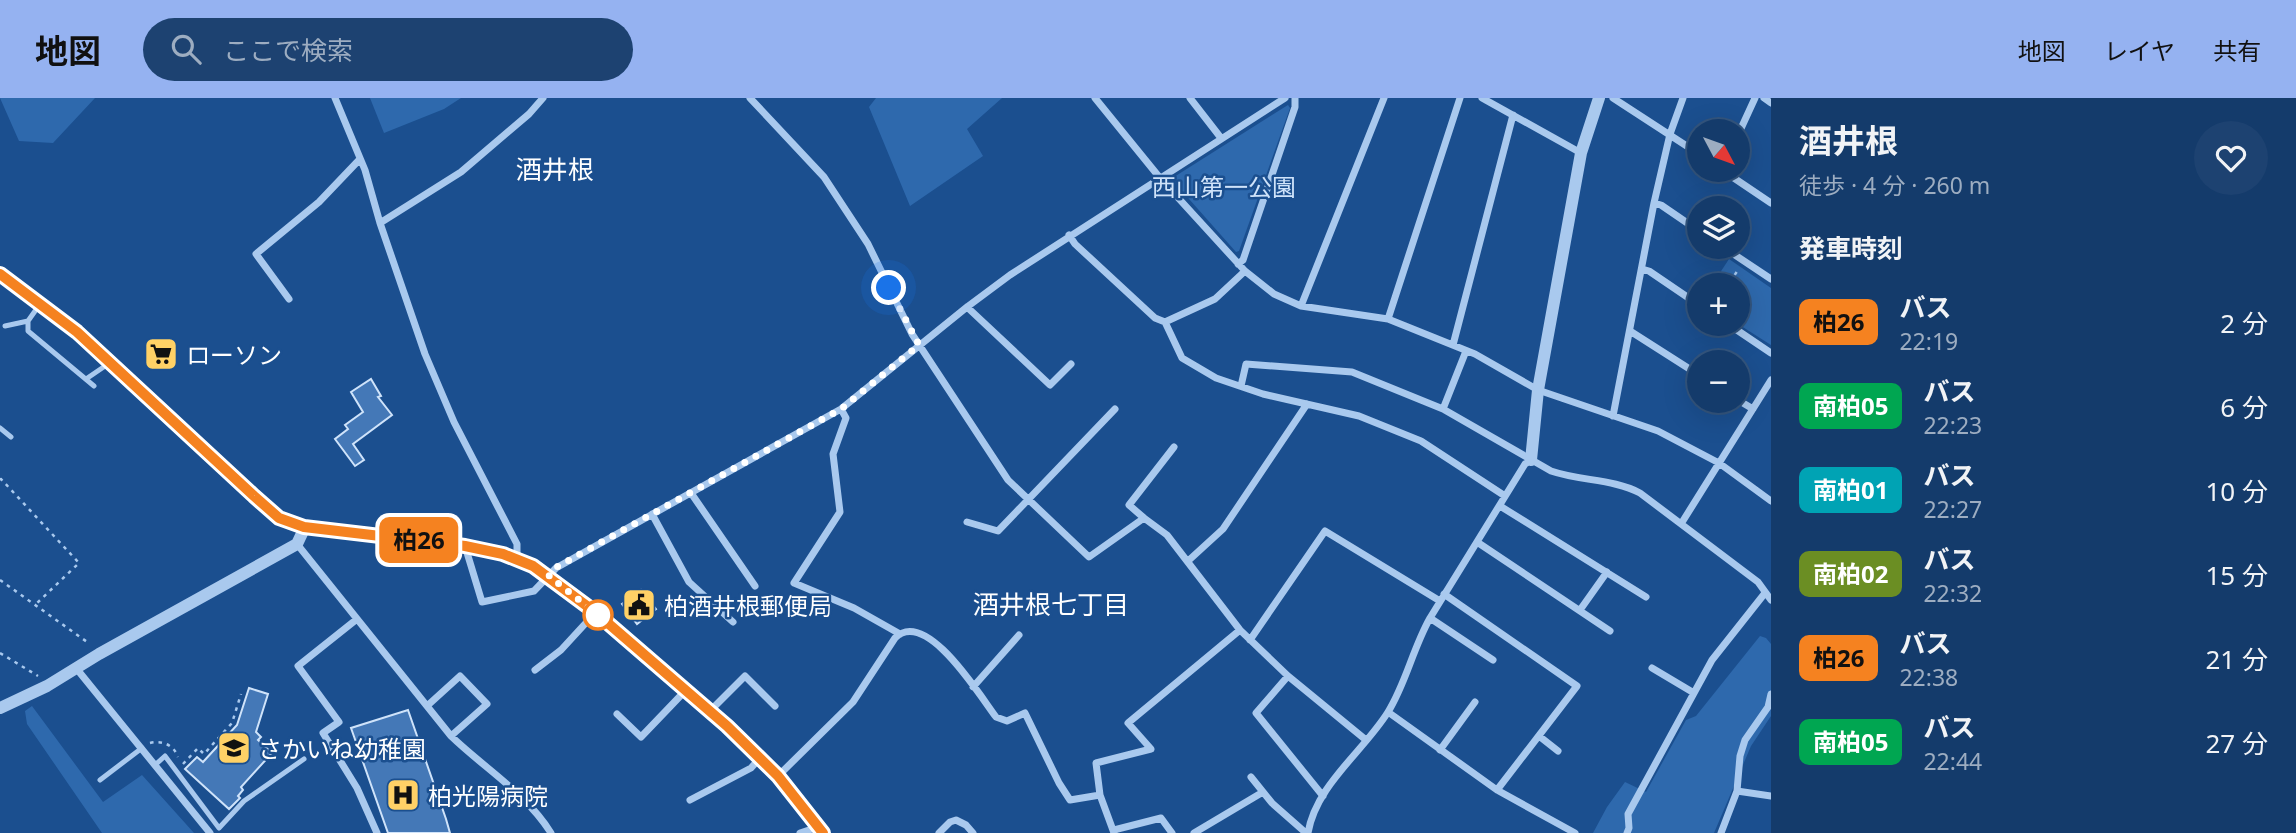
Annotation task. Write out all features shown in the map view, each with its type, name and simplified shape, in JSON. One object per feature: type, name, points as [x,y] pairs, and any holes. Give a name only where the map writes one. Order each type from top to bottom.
[{"type":"street","points":[[335,98],[360,159],[425,354],[454,422],[517,544],[517,559]]},
{"type":"street","points":[[380,223],[461,173],[529,114],[543,98]]},
{"type":"street","points":[[750,98],[824,177],[867,244],[919,345],[1008,480],[1089,557],[1144,518]]},
{"type":"street","points":[[1095,98],[1160,178],[1238,264],[1274,294],[1301,306],[1388,319],[1452,345],[1538,390],[1669,435],[1719,463],[1771,500]]},
{"type":"street","points":[[1189,98],[1221,138]]},
{"type":"street","points":[[465,546],[482,602],[534,591],[555,568],[841,409],[967,307],[1069,235],[1285,98]]},
{"type":"street","points":[[1238,264],[1243,260],[1295,107],[1295,98]]},
{"type":"street","points":[[1301,306],[1384,98]]},
{"type":"street","points":[[1388,319],[1460,98]]},
{"type":"street","points":[[1482,98],[1581,153]]},
{"type":"street","points":[[1531,460],[1538,390],[1581,153],[1599,98]]},
{"type":"street","points":[[1613,98],[1687,146]]},
{"type":"street","points":[[1613,416],[1654,203],[1670,134],[1683,98]]},
{"type":"street","points":[[1745,119],[1755,98]]},
{"type":"street","points":[[1764,98],[1771,103]]},
{"type":"street","points":[[1452,345],[1513,115]]},
{"type":"street","points":[[289,299],[256,254],[319,202],[360,159]]},
{"type":"street","points":[[1740,182],[1771,203]]},
{"type":"street","points":[[1654,203],[1687,223]]},
{"type":"street","points":[[1069,235],[1075,244],[1137,302],[1155,318],[1165,322],[1182,358],[1216,377],[1263,394],[1359,416],[1421,441],[1505,496]]},
{"type":"street","points":[[1741,259],[1771,279]]},
{"type":"street","points":[[1642,269],[1687,296]]},
{"type":"street","points":[[1165,322],[1215,299],[1245,271]]},
{"type":"street","points":[[0,274],[77,332],[279,518],[304,527],[465,546],[517,559],[549,576],[686,690],[778,776],[820,830],[800,833]]},
{"type":"street","points":[[967,307],[1050,385],[1071,363]]},
{"type":"street","points":[[1630,331],[1687,367]]},
{"type":"street","points":[[1746,336],[1771,353]]},
{"type":"street","points":[[1443,409],[1466,351]]},
{"type":"street","points":[[1241,386],[1247,364],[1352,372],[1443,409],[1531,460],[1565,476],[1635,490],[1758,582],[1771,600]]},
{"type":"street","points":[[1681,524],[1771,380]]},
{"type":"street","points":[[1188,561],[1223,529],[1307,404]]},
{"type":"street","points":[[841,409],[846,418],[833,454],[840,512],[794,583],[853,608],[900,634],[923,634],[935,641],[946,651],[996,717],[1007,721],[1025,713],[1070,800],[1100,795]]},
{"type":"street","points":[[967,522],[998,531],[1115,409]]},
{"type":"street","points":[[1174,447],[1129,505],[1167,535],[1250,640],[1366,740]]},
{"type":"street","points":[[1251,777],[1272,803],[1307,833],[1323,796],[1388,712],[1430,618],[1525,464],[1531,460]]},
{"type":"street","points":[[691,493],[755,586]]},
{"type":"street","points":[[1500,506],[1646,597]]},
{"type":"street","points":[[652,514],[689,582],[733,622]]},
{"type":"street","points":[[0,708],[47,686],[99,654],[298,544],[304,527]]},
{"type":"street","points":[[1250,640],[1325,530],[1442,598],[1577,685],[1497,790]]},
{"type":"street","points":[[1477,542],[1610,631]]},
{"type":"street","points":[[298,544],[451,736],[526,801],[551,833]]},
{"type":"street","points":[[1580,610],[1607,572]]},
{"type":"street","points":[[1627,833],[1628,814],[1712,660],[1765,593]]},
{"type":"street","points":[[535,670],[561,650],[595,612]]},
{"type":"street","points":[[1430,618],[1493,660]]},
{"type":"street","points":[[357,619],[298,666],[339,722],[323,733],[357,788],[377,833]]},
{"type":"street","points":[[1172,833],[1161,818],[1114,831],[1100,795],[1096,763],[1151,749],[1128,723],[1240,630]]},
{"type":"street","points":[[778,776],[853,702],[900,634]]},
{"type":"street","points":[[973,687],[1019,635]]},
{"type":"street","points":[[76,668],[155,765],[215,831]]},
{"type":"street","points":[[1652,668],[1694,693]]},
{"type":"street","points":[[427,706],[460,676],[486,704],[451,736]]},
{"type":"street","points":[[710,711],[745,676],[775,706]]},
{"type":"street","points":[[1289,676],[1256,713],[1323,796]]},
{"type":"street","points":[[617,714],[641,737],[686,690]]},
{"type":"street","points":[[1721,833],[1737,791],[1740,756],[1745,740],[1768,707],[1771,694]]},
{"type":"street","points":[[1440,750],[1475,702]]},
{"type":"street","points":[[1388,712],[1497,790],[1575,833]]},
{"type":"street","points":[[1539,736],[1558,751]]},
{"type":"street","points":[[690,800],[751,768],[760,758]]},
{"type":"street","points":[[1737,791],[1771,796]]},
{"type":"street","points":[[1194,833],[1263,792]]},
{"type":"street","points":[[939,833],[950,822],[957,820],[966,825],[972,833]]},
{"type":"lane","points":[[40,304],[28,321],[28,331],[94,386]]},
{"type":"lane","points":[[5,326],[28,321]]},
{"type":"lane","points":[[86,379],[110,362]]},
{"type":"lane","points":[[0,428],[11,437]]},
{"type":"lane","points":[[100,780],[142,748]]},
{"type":"lane","points":[[155,765],[165,757],[215,831],[244,801],[304,759]]},
{"type":"path","points":[[1736,273],[1744,261]]},
{"type":"path","points":[[0,480],[79,563],[35,605]]},
{"type":"path","points":[[0,580],[95,648],[99,654]]},
{"type":"path","points":[[0,653],[43,680],[47,686]]},
{"type":"path","points":[[180,767],[198,748],[204,754],[232,723],[241,694]]},
{"type":"green space","points":[[0,98],[95,98],[53,143],[19,141]]},
{"type":"green space","points":[[370,98],[461,98],[444,109],[384,133]]},
{"type":"green space","points":[[876,98],[1002,98],[967,129],[983,156],[910,206],[869,107]]},
{"type":"green space","name":"西山第一公園","points":[[1288,105],[1290,108],[1239,251],[1236,252],[1174,182],[1174,177]]},
{"type":"green space","points":[[1729,259],[1749,273],[1720,273]]},
{"type":"green space","points":[[1750,274],[1771,288],[1771,345],[1750,332]]},
{"type":"green space","points":[[1760,636],[1771,644],[1771,716],[1751,746],[1714,833],[1593,833],[1625,782],[1646,792],[1686,720],[1696,716]]},
{"type":"green space","points":[[32,706],[103,802],[142,775],[194,833],[102,833],[27,724],[25,711]]},
{"type":"building","points":[[371,379],[381,396],[378,397],[392,415],[353,444],[364,460],[355,466],[335,439],[348,429],[345,425],[363,412],[351,392]]},
{"type":"building","points":[[641,590],[656,609],[637,624],[622,604]]},
{"type":"building","points":[[249,688],[268,694],[256,732],[261,737],[258,740],[272,753],[241,787],[243,790],[238,796],[240,798],[229,809],[185,769],[197,757],[203,762],[237,725]]},
{"type":"building","points":[[408,710],[450,833],[388,833],[351,728]]},
{"type":"bus line","name":"柏26","points":[[0,274],[77,332],[254,496],[286,522],[304,527],[481,549],[517,559],[549,576],[595,612],[727,726],[778,776],[823,833]]},
{"type":"place","name":"ローソン","points":[[161,354]]},
{"type":"place","name":"柏酒井根郵便局","points":[[639,605]]},
{"type":"place","name":"さかいね幼稚園","points":[[234,748]]},
{"type":"place","name":"柏光陽病院","points":[[403,795]]},
{"type":"district","name":"酒井根","points":[[555,169]]},
{"type":"district","name":"酒井根七丁目","points":[[1051,604]]},
{"type":"route","points":[[598,615],[549,576],[555,568],[841,409],[919,345],[889,288]]}]
